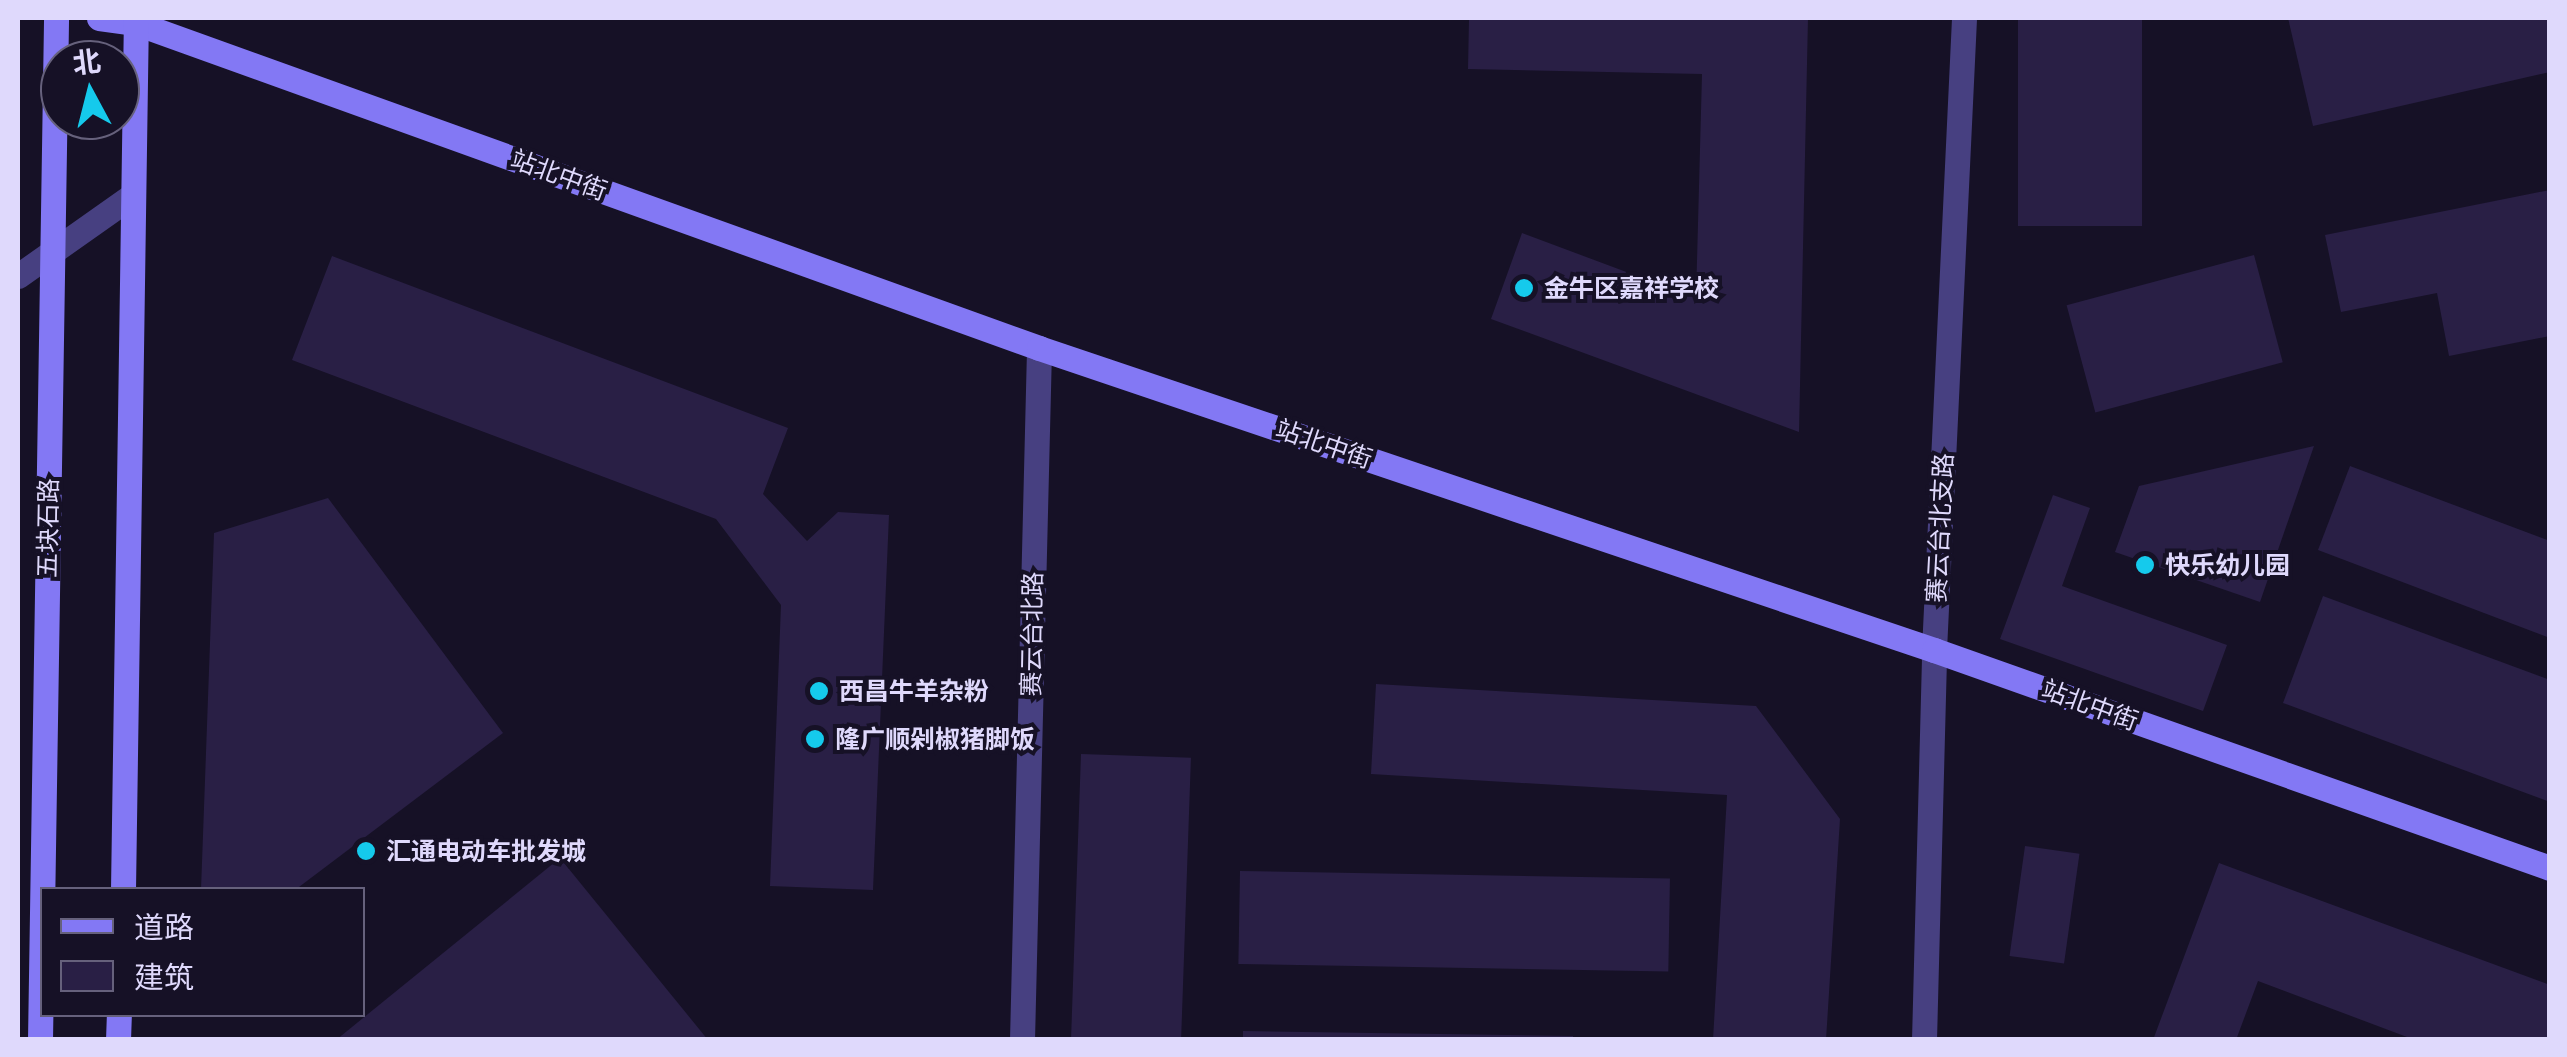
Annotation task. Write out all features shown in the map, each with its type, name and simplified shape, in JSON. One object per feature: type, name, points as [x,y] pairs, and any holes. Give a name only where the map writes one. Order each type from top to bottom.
[{"type":"street","name":"五块石路","points":[[42,887],[56,18]]},
{"type":"street","name":"站北中街","points":[[99,18],[136,20],[1039,348],[1934,650],[2550,868]]},
{"type":"street","name":"赛云台北支路","points":[[1924,1040],[1934,650],[1964,18]]},
{"type":"street","points":[[123,887],[131,631],[130,197],[136,20]]},
{"type":"street","points":[[18,276],[130,197]]},
{"type":"street","name":"赛云台北路","points":[[1022,1040],[1039,348]]},
{"type":"building","points":[[1469,18],[1808,18],[1799,432],[1491,319],[1522,233],[1696,298],[1702,74],[1468,69]]},
{"type":"building","points":[[2018,18],[2142,18],[2142,226],[2018,226]]},
{"type":"building","points":[[2288,18],[2550,18],[2550,72],[2313,126]]},
{"type":"building","points":[[2550,190],[2550,336],[2449,356],[2437,293],[2341,312],[2325,235]]},
{"type":"building","points":[[2254,255],[2283,362],[2095,412],[2067,305]]},
{"type":"building","points":[[332,256],[788,428],[763,494],[807,541],[838,512],[889,515],[873,890],[770,886],[781,605],[716,519],[292,360]]},
{"type":"building","points":[[2314,446],[2260,602],[2115,552],[2139,486]]},
{"type":"building","points":[[2350,466],[2550,541],[2550,638],[2318,550]]},
{"type":"building","points":[[2053,495],[2090,508],[2062,586],[2227,645],[2203,711],[2000,639]]},
{"type":"building","points":[[328,498],[503,733],[299,887],[201,887],[214,533]]},
{"type":"building","points":[[2323,596],[2550,680],[2550,802],[2283,703]]},
{"type":"building","points":[[1376,684],[1756,706],[1840,819],[1826,1040],[1713,1040],[1727,795],[1371,774]]},
{"type":"building","points":[[1081,754],[1191,758],[1181,1040],[1071,1040]]},
{"type":"building","points":[[2025,846],[2079,854],[2064,964],[2010,956]]},
{"type":"building","points":[[560,858],[708,1040],[336,1040]]},
{"type":"building","points":[[2219,863],[2550,985],[2550,1040],[2415,1040],[2258,981],[2236,1040],[2153,1040]]},
{"type":"building","points":[[1240,871],[1670,879],[1668,971],[1238,964]]},
{"type":"building","points":[[1243,1031],[1573,1036],[1573,1040],[1243,1040]]},
{"type":"place","name":"金牛区嘉祥学校","points":[[1524,288]]},
{"type":"place","name":"快乐幼儿园","points":[[2145,565]]},
{"type":"place","name":"西昌牛羊杂粉","points":[[819,691]]},
{"type":"place","name":"隆广顺剁椒猪脚饭","points":[[815,739]]},
{"type":"place","name":"汇通电动车批发城","points":[[366,851]]}]
